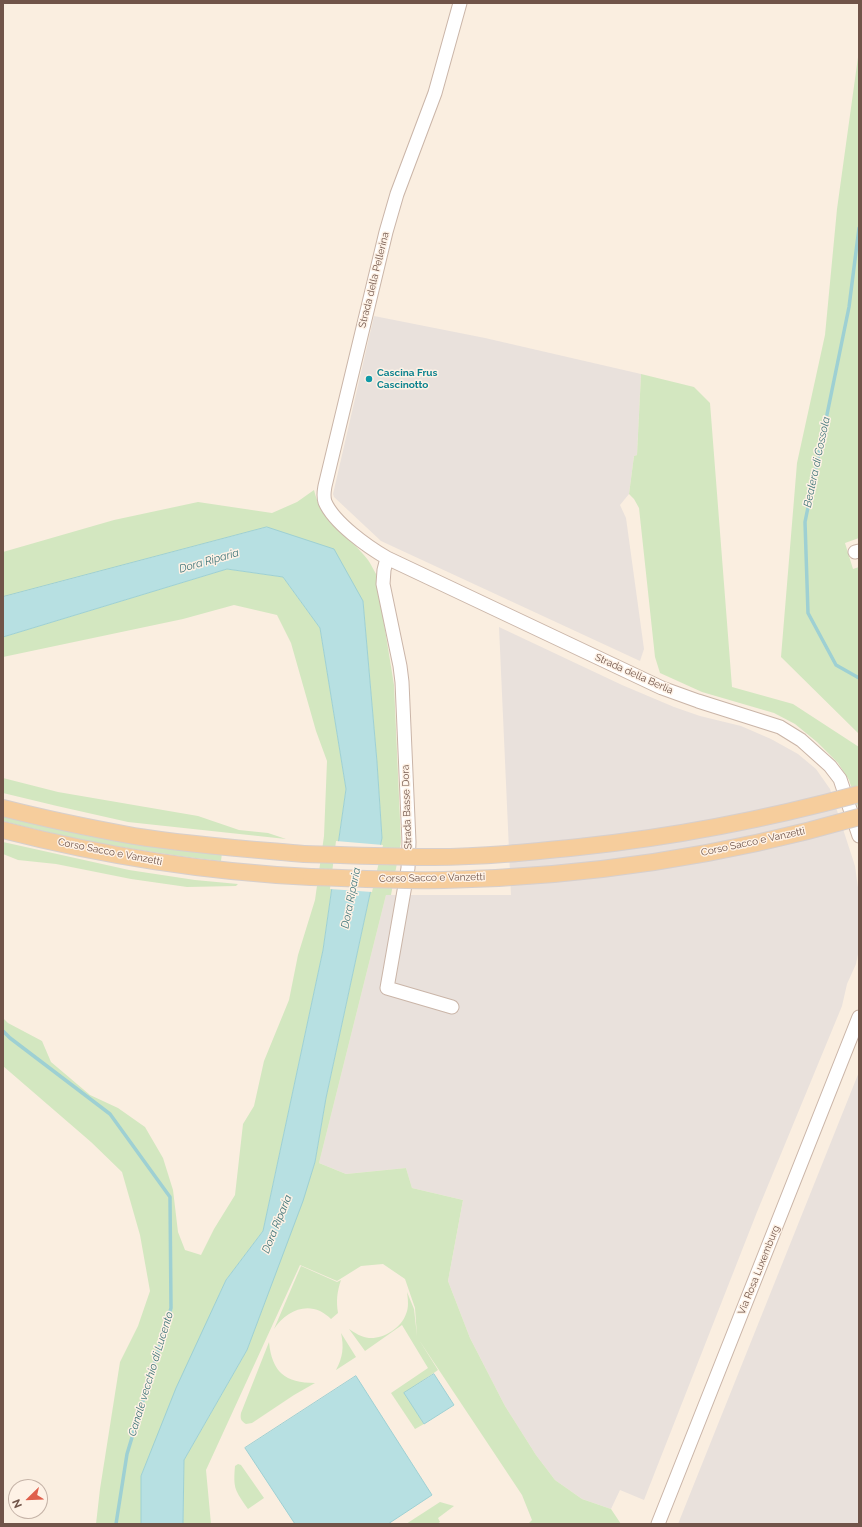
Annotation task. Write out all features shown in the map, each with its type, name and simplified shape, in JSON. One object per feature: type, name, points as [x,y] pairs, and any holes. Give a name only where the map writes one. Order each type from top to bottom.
[{"type":"main road","name":"Corso Sacco e Vanzetti","points":[[3,808],[51,820],[135,836],[220,847],[304,854],[435,857],[547,851],[623,842],[696,831],[762,818],[859,794]]},
{"type":"main road","name":"Corso Sacco e Vanzetti","points":[[3,830],[121,856],[216,870],[311,877],[444,880],[557,874],[701,854],[767,841],[859,817]]},
{"type":"street","name":"Strada della Pellerina","points":[[368,547],[339,521],[328,507],[323,494],[386,232],[397,194],[435,93],[460,3]]},
{"type":"street","name":"Strada della Berlia","points":[[368,547],[387,558],[662,688],[780,727],[801,740],[834,770],[840,779],[859,836]]},
{"type":"street","name":"Strada Basse Dora","points":[[387,558],[383,584],[402,682],[409,842],[408,868],[387,988],[452,1007]]},
{"type":"street","name":"Via Rosa Luxemburg","points":[[658,1524],[859,1017]]},
{"type":"shaded area","points":[[374,316],[485,338],[641,374],[637,455],[634,456],[629,494],[620,505],[626,518],[644,649],[640,661],[381,541],[334,497],[333,494]]},
{"type":"shaded area","points":[[499,627],[622,685],[674,707],[700,716],[741,726],[771,739],[798,754],[816,769],[830,789],[855,866],[859,895],[859,949],[856,964],[847,984],[842,1006],[757,1212],[644,1500],[620,1490],[611,1509],[582,1499],[555,1480],[536,1455],[505,1406],[470,1338],[448,1281],[463,1200],[412,1188],[406,1168],[346,1174],[319,1163],[386,895],[511,895]]},
{"type":"shaded area","points":[[859,1072],[859,1524],[678,1524]]},
{"type":"green space","points":[[859,50],[859,538],[845,543],[853,569],[859,567],[859,734],[781,657],[797,463],[825,335],[837,209]]},
{"type":"green space","points":[[641,374],[694,387],[710,403],[732,687],[793,704],[859,747],[859,810],[849,780],[838,763],[817,742],[795,724],[774,713],[702,692],[660,673],[655,657],[639,508],[629,494],[634,456],[637,455]]},
{"type":"green space","points":[[314,490],[323,511],[329,520],[361,551],[376,574],[394,685],[401,842],[391,895],[386,895],[319,1163],[346,1174],[406,1168],[412,1188],[463,1200],[448,1281],[470,1338],[505,1406],[536,1455],[555,1480],[582,1499],[611,1509],[621,1524],[528,1524],[532,1520],[522,1495],[419,1340],[438,1370],[405,1393],[424,1424],[415,1429],[391,1393],[428,1368],[402,1325],[365,1351],[349,1329],[361,1336],[369,1338],[380,1337],[391,1332],[404,1319],[407,1312],[407,1292],[414,1309],[417,1336],[415,1308],[405,1279],[383,1264],[361,1266],[337,1281],[300,1265],[206,1470],[211,1524],[183,1524],[184,1460],[247,1350],[315,1162],[326,1098],[382,838],[363,601],[267,527],[3,597],[3,552],[114,520],[198,502],[272,513],[297,502]]},
{"type":"green space","points":[[227,569],[283,577],[320,628],[346,789],[323,950],[263,1231],[226,1280],[141,1476],[141,1524],[96,1524],[120,1362],[138,1326],[150,1291],[140,1235],[122,1172],[91,1142],[3,1066],[3,1018],[8,1023],[42,1041],[51,1062],[90,1095],[118,1108],[145,1127],[163,1158],[173,1190],[178,1232],[185,1250],[201,1255],[214,1229],[235,1195],[243,1124],[254,1106],[264,1061],[289,1000],[298,955],[315,900],[324,836],[327,761],[316,731],[291,643],[277,615],[234,605],[183,619],[3,657],[3,637]]},
{"type":"green space","points":[[3,778],[58,792],[198,816],[239,830],[268,833],[286,839],[128,822],[3,793]]},
{"type":"green space","points":[[3,814],[222,853],[221,861],[139,850],[84,840],[3,821]]},
{"type":"green space","points":[[3,842],[129,870],[195,880],[238,884],[236,886],[187,887],[131,879],[56,864],[18,860],[3,854]]},
{"type":"green space","points":[[301,1266],[337,1282],[341,1280],[337,1296],[338,1313],[331,1319],[321,1312],[313,1309],[300,1309],[288,1315],[274,1329]]},
{"type":"green space","points":[[341,1333],[356,1357],[336,1370],[342,1352]]},
{"type":"green space","points":[[269,1342],[273,1361],[282,1374],[296,1381],[315,1383],[252,1423],[246,1424],[241,1420],[241,1413]]},
{"type":"green space","points":[[238,1464],[241,1465],[264,1498],[248,1509],[235,1485],[235,1466]]},
{"type":"green space","points":[[440,1502],[454,1506],[438,1518],[440,1522],[437,1524],[406,1524]]},
{"type":"water","name":"Dora Riparia","points":[[267,527],[334,549],[363,601],[382,838],[326,1098],[315,1162],[303,1201],[247,1350],[184,1460],[183,1524],[141,1524],[141,1476],[176,1388],[226,1280],[263,1231],[323,950],[346,789],[320,628],[283,577],[227,569],[3,637],[3,597]]},
{"type":"water","points":[[434,1374],[454,1405],[424,1424],[404,1393]]},
{"type":"water","points":[[356,1376],[432,1495],[388,1524],[295,1524],[245,1448]]},
{"type":"pier","points":[[336,841],[383,845],[372,892],[330,889]]},
{"type":"waterway","name":"Bealera di Cossola","points":[[859,228],[849,307],[805,522],[808,613],[836,665],[859,678]]},
{"type":"waterway","name":"Canale vecchio di Lucento","points":[[3,1031],[10,1038],[110,1114],[170,1197],[171,1308],[127,1454],[116,1524]]},
{"type":"place","name":"Cascina Frus Cascinotto","points":[[369,379]]}]
